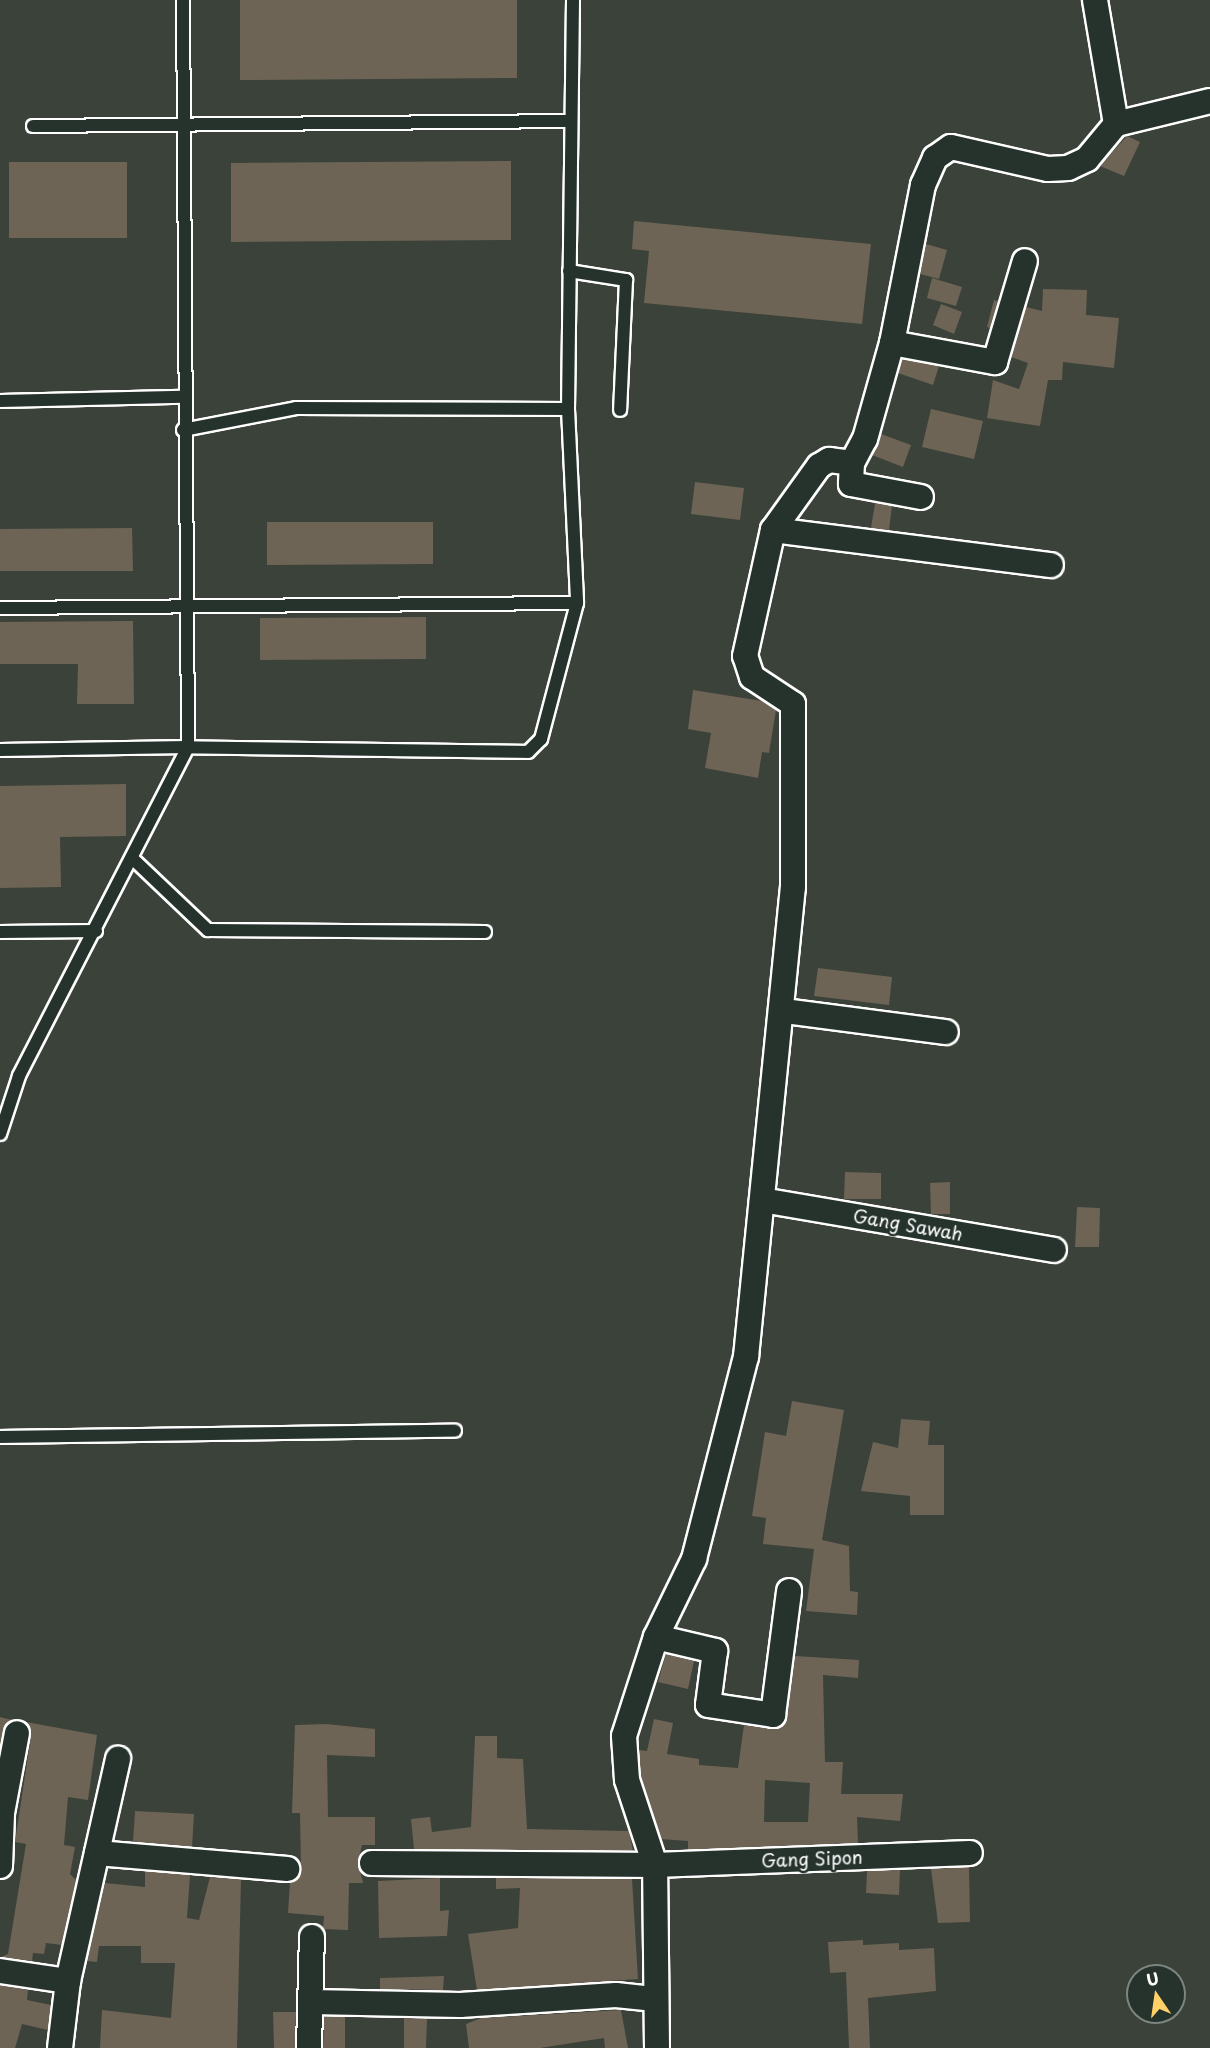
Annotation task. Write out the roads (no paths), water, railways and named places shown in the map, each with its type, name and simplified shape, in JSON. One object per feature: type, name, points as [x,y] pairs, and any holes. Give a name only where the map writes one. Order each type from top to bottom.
[{"type":"street","points":[[1095,0],[1116,124]]},
{"type":"street","points":[[921,497],[851,484],[852,464],[865,440],[892,343],[923,185],[935,158],[951,147],[1048,169],[1068,168],[1087,159],[1116,124],[1210,101]]},
{"type":"street","points":[[892,343],[995,362],[1025,261]]},
{"type":"street","points":[[657,2048],[653,1999],[655,1865],[627,1780],[624,1736],[656,1636],[694,1559],[746,1357],[784,1011],[793,887],[793,704],[752,677],[746,656],[773,530],[819,466],[829,460],[852,464]]},
{"type":"street","points":[[773,530],[1051,565]]},
{"type":"street","points":[[784,1011],[946,1032]]},
{"type":"street","name":"Gang Sawah","points":[[762,1200],[1054,1250]]},
{"type":"street","points":[[656,1636],[714,1651],[708,1705],[772,1715],[789,1591]]},
{"type":"street","points":[[0,1866],[1,1812],[17,1733]]},
{"type":"street","points":[[60,2048],[68,1981],[118,1759]]},
{"type":"street","points":[[97,1853],[287,1869]]},
{"type":"street","name":"Gang Sipon","points":[[372,1863],[655,1865],[970,1853]]},
{"type":"street","points":[[309,2048],[312,1937]]},
{"type":"street","points":[[0,1971],[68,1981]]},
{"type":"street","points":[[311,2002],[460,2005],[616,1995],[653,1999]]},
{"type":"lane","points":[[0,1134],[20,1076],[188,747],[183,430],[183,0]]},
{"type":"lane","points":[[0,750],[188,747],[528,752],[541,739],[577,603],[568,410],[573,0]]},
{"type":"lane","points":[[33,126],[182,127],[570,121]]},
{"type":"lane","points":[[569,271],[626,280],[620,410]]},
{"type":"lane","points":[[0,401],[183,397]]},
{"type":"lane","points":[[183,430],[296,408],[568,410]]},
{"type":"lane","points":[[0,608],[577,603]]},
{"type":"lane","points":[[132,858],[208,930],[485,932]]},
{"type":"lane","points":[[0,932],[96,931]]},
{"type":"lane","points":[[0,1437],[455,1431]]}]
